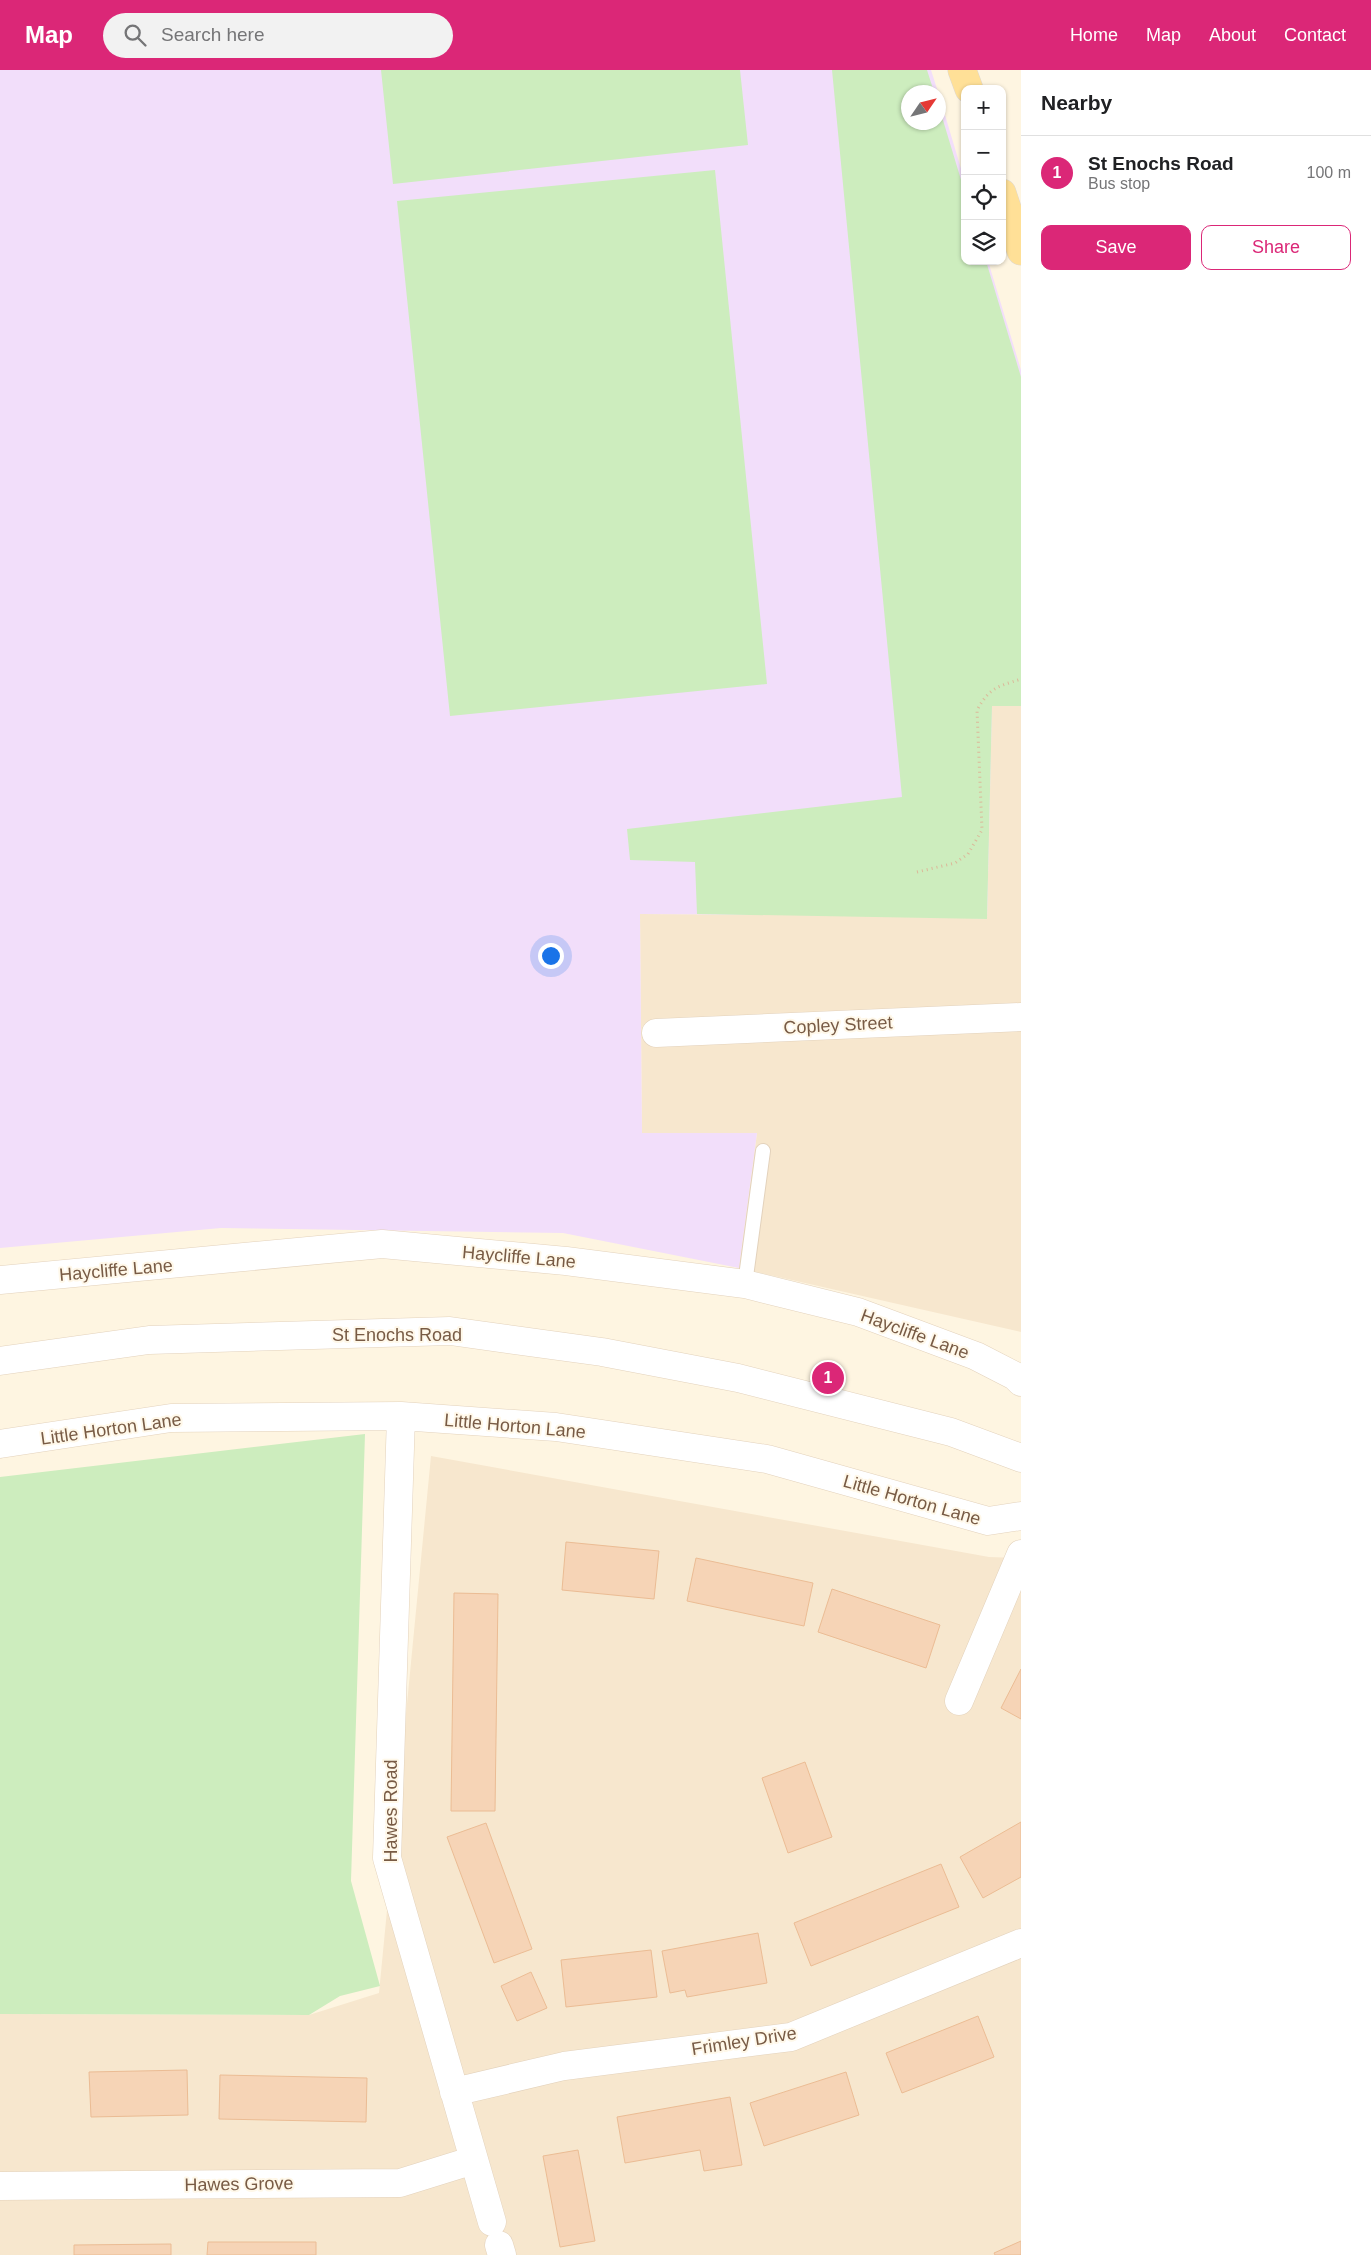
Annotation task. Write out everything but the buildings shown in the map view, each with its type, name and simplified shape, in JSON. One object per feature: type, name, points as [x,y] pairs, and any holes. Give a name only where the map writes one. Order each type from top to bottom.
[{"type":"main road","points":[[962,70],[967,85]]},
{"type":"main road","points":[[1006,205],[1021,251]]},
{"type":"street","name":"Copley Street","points":[[656,1033],[1021,1017]]},
{"type":"street","name":"Haycliffe Lane","points":[[0,1280],[382,1244],[566,1261],[745,1284],[858,1312],[976,1356],[1015,1376],[1021,1382]]},
{"type":"street","name":"St Enochs Road","points":[[0,1361],[149,1340],[450,1331],[602,1352],[738,1378],[951,1432],[1021,1458]]},
{"type":"street","name":"Little Horton Lane","points":[[0,1444],[171,1418],[401,1416],[556,1427],[767,1459],[988,1521],[1021,1516]]},
{"type":"street","name":"Hawes Road","points":[[401,1416],[387,1858],[498,2241]]},
{"type":"street","points":[[959,1701],[1021,1554]]},
{"type":"street","name":"Frimley Drive","points":[[454,2092],[564,2066],[791,2037],[1021,1943]]},
{"type":"street","name":"Hawes Grove","points":[[0,2186],[400,2183],[474,2160]]},
{"type":"lane","points":[[745,1284],[763,1151]]},
{"type":"path","points":[[917,872],[955,863],[968,854],[982,830],[977,710],[985,696],[996,687],[1021,679]]},
{"type":"shaded area","points":[[0,70],[931,70],[936,85],[901,85],[901,130],[946,130],[946,118],[961,169],[961,265],[989,265],[1021,370],[1021,706],[992,706],[987,919],[939,916],[640,914],[642,1133],[757,1133],[739,1268],[563,1233],[221,1228],[0,1248]]},
{"type":"shaded area","points":[[992,705],[1021,706],[1021,1332],[739,1268],[757,1133],[642,1134],[640,914],[939,916],[987,919]]},
{"type":"shaded area","points":[[431,1456],[989,1557],[1021,1558],[1021,2255],[0,2255],[0,2014],[309,2015],[379,1993]]},
{"type":"green space","points":[[381,70],[740,70],[748,145],[393,184]]},
{"type":"green space","points":[[832,70],[927,70],[932,85],[901,85],[901,130],[946,130],[961,180],[961,265],[987,265],[1021,377],[1021,706],[992,706],[987,919],[697,914],[695,862],[630,860],[627,829],[902,797]]},
{"type":"green space","points":[[715,170],[767,684],[450,716],[397,201]]},
{"type":"green space","points":[[365,1434],[351,1881],[380,1986],[340,1996],[309,2015],[0,2014],[0,1477]]},
{"type":"place","name":"St Enochs Road","points":[[828,1378]]}]
